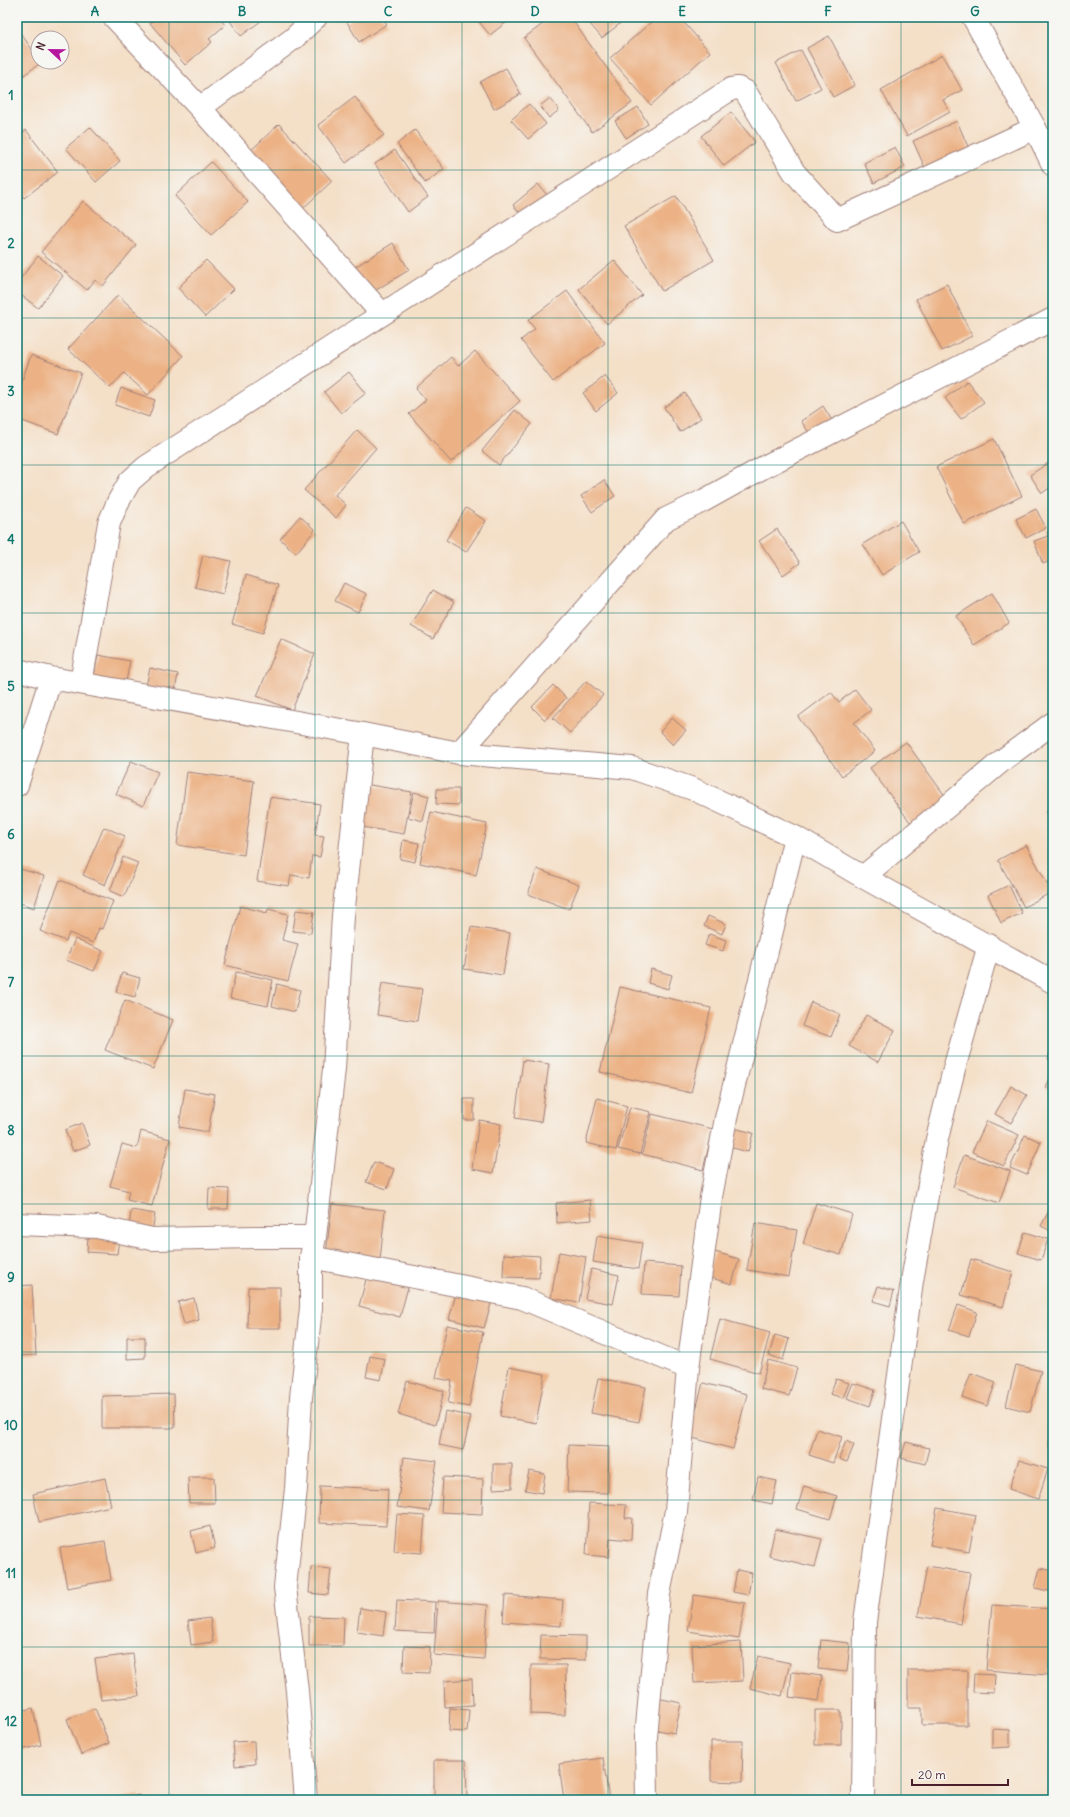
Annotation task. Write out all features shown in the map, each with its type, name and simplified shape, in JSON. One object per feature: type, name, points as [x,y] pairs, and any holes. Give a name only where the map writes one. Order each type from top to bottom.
[{"type":"street","points":[[114,17],[200,108],[382,314]]},
{"type":"street","points":[[200,108],[294,38],[316,17]]},
{"type":"street","points":[[973,17],[1035,128],[1053,165]]},
{"type":"street","points":[[81,682],[109,523],[118,502],[130,481],[146,466],[732,89],[738,88],[745,91],[794,172],[826,210],[837,220],[1035,128]]},
{"type":"street","points":[[459,753],[666,519],[703,501],[764,467],[1053,319]]},
{"type":"street","points":[[17,670],[50,678],[81,682],[459,753],[632,768],[692,789],[795,837],[862,877],[989,945],[1053,982]]},
{"type":"street","points":[[17,785],[50,678]]},
{"type":"street","points":[[862,877],[1004,759],[1053,723]]},
{"type":"street","points":[[306,1800],[297,1690],[285,1587],[296,1489],[301,1397],[311,1308],[313,1247],[334,1069],[343,916],[363,734]]},
{"type":"street","points":[[647,1800],[646,1737],[658,1602],[676,1511],[688,1368],[711,1197],[726,1118],[795,837]]},
{"type":"street","points":[[863,1800],[865,1622],[912,1281],[937,1138],[954,1069],[989,945]]},
{"type":"street","points":[[17,1224],[97,1227],[152,1239],[256,1236],[313,1247],[522,1298],[688,1368]]},
{"type":"building","points":[[157,17],[219,17],[225,25],[209,39],[212,42],[185,65],[150,23]]},
{"type":"building","points":[[227,17],[266,17],[241,36]]},
{"type":"building","points":[[355,17],[382,17],[387,24],[359,42],[347,22]]},
{"type":"building","points":[[475,17],[513,17],[490,35]]},
{"type":"building","points":[[552,17],[570,17],[632,103],[592,132],[524,38]]},
{"type":"building","points":[[584,17],[619,17],[623,21],[602,38]]},
{"type":"building","points":[[657,17],[679,17],[710,52],[651,105],[610,58]]},
{"type":"building","points":[[17,28],[30,47],[31,70],[17,80]]},
{"type":"building","points":[[829,36],[855,85],[833,97],[807,48]]},
{"type":"building","points":[[801,50],[821,88],[796,101],[776,63]]},
{"type":"building","points":[[942,55],[962,90],[943,100],[950,112],[907,136],[881,90]]},
{"type":"building","points":[[506,68],[521,94],[494,109],[480,82]]},
{"type":"building","points":[[355,97],[384,135],[346,163],[318,125]]},
{"type":"building","points":[[550,98],[559,110],[549,118],[540,106]]},
{"type":"building","points":[[529,104],[546,124],[528,139],[511,120]]},
{"type":"building","points":[[638,107],[648,124],[626,138],[615,121]]},
{"type":"building","points":[[731,112],[755,142],[724,166],[701,136]]},
{"type":"building","points":[[957,121],[969,149],[925,168],[913,141]]},
{"type":"building","points":[[279,124],[332,181],[298,213],[245,156]]},
{"type":"building","points":[[90,127],[120,161],[96,182],[66,148]]},
{"type":"building","points":[[26,130],[58,172],[24,198],[17,188],[17,137]]},
{"type":"building","points":[[415,130],[444,169],[425,183],[397,144]]},
{"type":"building","points":[[895,147],[905,167],[874,183],[864,163]]},
{"type":"building","points":[[395,150],[428,197],[408,212],[375,164]]},
{"type":"building","points":[[211,162],[248,202],[211,235],[175,196]]},
{"type":"building","points":[[538,184],[551,200],[526,220],[513,205]]},
{"type":"building","points":[[676,196],[714,260],[662,291],[624,226]]},
{"type":"building","points":[[83,201],[136,245],[103,286],[95,280],[87,290],[41,252]]},
{"type":"building","points":[[393,243],[409,270],[366,296],[350,270]]},
{"type":"building","points":[[38,256],[63,276],[38,308],[17,292],[17,283]]},
{"type":"building","points":[[206,260],[234,289],[205,317],[178,288]]},
{"type":"building","points":[[614,260],[642,295],[607,324],[579,289]]},
{"type":"building","points":[[947,284],[972,336],[942,351],[916,299]]},
{"type":"building","points":[[567,291],[605,343],[553,382],[521,340],[535,329],[528,320]]},
{"type":"building","points":[[118,295],[183,356],[148,395],[124,373],[110,388],[68,349]]},
{"type":"building","points":[[475,351],[520,401],[451,462],[409,414],[426,400],[416,388],[451,357],[458,366]]},
{"type":"building","points":[[31,355],[81,373],[58,434],[17,419],[17,395]]},
{"type":"building","points":[[349,372],[366,393],[341,413],[324,392]]},
{"type":"building","points":[[605,376],[618,393],[596,411],[583,393]]},
{"type":"building","points":[[967,381],[984,402],[961,419],[945,398]]},
{"type":"building","points":[[121,388],[155,400],[149,417],[115,405]]},
{"type":"building","points":[[685,393],[701,418],[680,432],[664,407]]},
{"type":"building","points":[[823,406],[833,422],[812,437],[801,421]]},
{"type":"building","points":[[515,410],[532,424],[499,465],[482,451]]},
{"type":"building","points":[[357,430],[376,448],[335,495],[346,505],[336,518],[304,490]]},
{"type":"building","points":[[994,439],[1022,496],[964,524],[936,467]]},
{"type":"building","points":[[1053,460],[1053,486],[1042,493],[1030,475]]},
{"type":"building","points":[[604,480],[615,496],[592,512],[581,496]]},
{"type":"building","points":[[466,508],[486,521],[466,552],[446,540]]},
{"type":"building","points":[[1036,509],[1046,528],[1026,538],[1016,519]]},
{"type":"building","points":[[300,516],[315,530],[296,553],[280,539]]},
{"type":"building","points":[[901,521],[919,552],[882,575],[863,544]]},
{"type":"building","points":[[777,529],[800,563],[783,575],[759,541]]},
{"type":"building","points":[[1053,529],[1053,560],[1043,564],[1034,541],[1048,536],[1047,532]]},
{"type":"building","points":[[203,555],[231,561],[223,594],[195,587]]},
{"type":"building","points":[[246,575],[278,585],[263,633],[232,624]]},
{"type":"building","points":[[344,583],[367,594],[358,612],[335,601]]},
{"type":"building","points":[[433,590],[454,602],[433,639],[411,626]]},
{"type":"building","points":[[992,593],[1009,623],[974,645],[956,616]]},
{"type":"building","points":[[281,639],[315,654],[292,710],[257,696]]},
{"type":"building","points":[[98,655],[130,661],[125,687],[93,681]]},
{"type":"building","points":[[150,668],[178,674],[174,697],[145,691]]},
{"type":"building","points":[[586,681],[603,695],[570,733],[553,718]]},
{"type":"building","points":[[553,685],[566,698],[545,720],[532,707]]},
{"type":"building","points":[[855,689],[871,710],[854,723],[875,751],[842,776],[798,717],[831,692],[839,702]]},
{"type":"building","points":[[672,718],[686,730],[673,745],[660,732]]},
{"type":"building","points":[[906,742],[948,800],[913,826],[870,768]]},
{"type":"building","points":[[131,761],[158,772],[143,806],[116,794]]},
{"type":"building","points":[[187,772],[254,781],[244,855],[177,845]]},
{"type":"building","points":[[364,784],[412,792],[404,834],[356,826]]},
{"type":"building","points":[[437,789],[459,789],[459,805],[436,804]]},
{"type":"building","points":[[414,792],[429,796],[423,821],[408,817]]},
{"type":"building","points":[[270,797],[320,804],[315,835],[324,836],[320,857],[312,856],[309,878],[291,875],[289,886],[257,881]]},
{"type":"building","points":[[1053,809],[1053,826],[1046,812]]},
{"type":"building","points":[[431,812],[487,824],[476,875],[420,863]]},
{"type":"building","points":[[104,827],[125,836],[105,885],[83,875]]},
{"type":"building","points":[[403,840],[419,843],[415,862],[400,859]]},
{"type":"building","points":[[1026,845],[1052,892],[1024,907],[998,860]]},
{"type":"building","points":[[123,857],[138,863],[124,897],[110,891]]},
{"type":"building","points":[[17,868],[44,876],[34,908],[17,902]]},
{"type":"building","points":[[537,869],[579,885],[569,909],[528,894]]},
{"type":"building","points":[[60,880],[113,901],[102,929],[99,928],[93,943],[69,933],[66,941],[40,931]]},
{"type":"building","points":[[1009,885],[1022,913],[1001,923],[988,895]]},
{"type":"building","points":[[240,906],[267,913],[268,909],[288,914],[282,940],[298,944],[288,981],[225,965]]},
{"type":"building","points":[[296,910],[314,912],[311,933],[293,931]]},
{"type":"building","points":[[708,916],[726,924],[722,934],[704,926]]},
{"type":"building","points":[[471,927],[510,933],[503,975],[464,969]]},
{"type":"building","points":[[709,934],[726,940],[723,951],[705,945]]},
{"type":"building","points":[[75,939],[103,951],[94,971],[66,960]]},
{"type":"building","points":[[651,969],[672,975],[668,989],[648,983]]},
{"type":"building","points":[[236,972],[273,980],[268,1006],[230,998]]},
{"type":"building","points":[[122,973],[140,978],[135,997],[116,992]]},
{"type":"building","points":[[382,983],[422,989],[417,1021],[377,1015]]},
{"type":"building","points":[[277,984],[300,990],[295,1012],[272,1006]]},
{"type":"building","points":[[620,987],[711,1008],[691,1093],[600,1072]]},
{"type":"building","points":[[125,1000],[173,1020],[153,1069],[105,1050]]},
{"type":"building","points":[[811,1002],[840,1014],[831,1037],[802,1026]]},
{"type":"building","points":[[866,1015],[895,1030],[878,1062],[849,1046]]},
{"type":"building","points":[[1053,1044],[1053,1061],[1048,1059]]},
{"type":"building","points":[[523,1060],[549,1064],[541,1122],[515,1118]]},
{"type":"building","points":[[1053,1072],[1053,1090],[1046,1087]]},
{"type":"building","points":[[1011,1086],[1027,1095],[1011,1123],[995,1114]]},
{"type":"building","points":[[185,1089],[215,1094],[208,1132],[179,1127]]},
{"type":"building","points":[[597,1098],[627,1106],[616,1150],[586,1143]]},
{"type":"building","points":[[464,1099],[474,1099],[474,1120],[464,1120]]},
{"type":"building","points":[[630,1107],[651,1112],[640,1154],[618,1149]]},
{"type":"building","points":[[652,1114],[713,1129],[703,1170],[642,1154]]},
{"type":"building","points":[[479,1120],[501,1124],[493,1173],[472,1169]]},
{"type":"building","points":[[987,1121],[1019,1135],[1004,1166],[972,1152]]},
{"type":"building","points":[[82,1123],[90,1145],[73,1151],[65,1130]]},
{"type":"building","points":[[734,1128],[753,1133],[748,1152],[729,1147]]},
{"type":"building","points":[[141,1131],[170,1139],[152,1206],[127,1200],[129,1191],[110,1186],[122,1144],[137,1148]]},
{"type":"building","points":[[1025,1135],[1041,1142],[1027,1175],[1010,1168]]},
{"type":"building","points":[[964,1155],[1010,1171],[999,1203],[953,1187]]},
{"type":"building","points":[[374,1162],[394,1169],[387,1189],[366,1182]]},
{"type":"building","points":[[209,1188],[229,1189],[228,1209],[208,1209]]},
{"type":"building","points":[[590,1200],[592,1220],[557,1223],[556,1203]]},
{"type":"building","points":[[816,1203],[852,1214],[841,1255],[803,1244]]},
{"type":"building","points":[[1053,1203],[1053,1232],[1041,1226]]},
{"type":"building","points":[[332,1204],[385,1210],[380,1261],[326,1255]]},
{"type":"building","points":[[131,1210],[155,1214],[152,1233],[129,1229]]},
{"type":"building","points":[[755,1223],[797,1230],[789,1277],[747,1270]]},
{"type":"building","points":[[1025,1232],[1048,1239],[1041,1260],[1018,1253]]},
{"type":"building","points":[[88,1236],[119,1238],[117,1254],[87,1252]]},
{"type":"building","points":[[597,1236],[642,1243],[638,1269],[593,1262]]},
{"type":"building","points":[[559,1252],[586,1257],[579,1303],[551,1298]]},
{"type":"building","points":[[715,1252],[739,1259],[732,1284],[708,1277]]},
{"type":"building","points":[[504,1254],[540,1256],[539,1278],[503,1277]]},
{"type":"building","points":[[971,1259],[1013,1272],[1003,1307],[961,1295]]},
{"type":"building","points":[[644,1263],[681,1266],[679,1296],[642,1294]]},
{"type":"building","points":[[591,1269],[619,1275],[613,1304],[585,1299]]},
{"type":"building","points":[[367,1276],[408,1287],[400,1317],[359,1306]]},
{"type":"building","points":[[32,1285],[36,1355],[17,1356],[17,1286]]},
{"type":"building","points":[[878,1286],[894,1291],[890,1306],[873,1301]]},
{"type":"building","points":[[248,1287],[280,1287],[280,1328],[247,1328]]},
{"type":"building","points":[[457,1290],[492,1300],[484,1328],[449,1319]]},
{"type":"building","points":[[194,1298],[199,1320],[184,1324],[178,1302]]},
{"type":"building","points":[[958,1305],[977,1312],[969,1336],[949,1330]]},
{"type":"building","points":[[720,1319],[770,1333],[759,1373],[710,1359]]},
{"type":"building","points":[[447,1325],[483,1332],[469,1407],[448,1403],[452,1381],[436,1378]]},
{"type":"building","points":[[775,1335],[789,1339],[783,1360],[769,1355]]},
{"type":"building","points":[[127,1337],[145,1337],[145,1358],[127,1359]]},
{"type":"building","points":[[370,1356],[385,1359],[381,1380],[366,1377]]},
{"type":"building","points":[[768,1360],[797,1368],[789,1396],[761,1389]]},
{"type":"building","points":[[1016,1365],[1041,1371],[1030,1412],[1006,1406]]},
{"type":"building","points":[[509,1367],[545,1374],[536,1423],[500,1416]]},
{"type":"building","points":[[971,1373],[996,1382],[987,1406],[962,1397]]},
{"type":"building","points":[[598,1378],[646,1387],[639,1422],[591,1413]]},
{"type":"building","points":[[836,1379],[849,1383],[843,1398],[830,1394]]},
{"type":"building","points":[[407,1381],[444,1391],[435,1425],[398,1414]]},
{"type":"building","points":[[703,1383],[747,1394],[733,1449],[689,1437]]},
{"type":"building","points":[[853,1383],[875,1390],[870,1406],[847,1398]]},
{"type":"building","points":[[174,1394],[175,1428],[102,1428],[102,1396]]},
{"type":"building","points":[[445,1411],[471,1416],[463,1450],[439,1445]]},
{"type":"building","points":[[817,1429],[842,1437],[833,1463],[809,1455]]},
{"type":"building","points":[[1053,1429],[1053,1448],[1049,1447]]},
{"type":"building","points":[[846,1441],[854,1445],[847,1462],[839,1459]]},
{"type":"building","points":[[906,1442],[929,1448],[925,1464],[901,1458]]},
{"type":"building","points":[[569,1445],[609,1447],[608,1493],[567,1492]]},
{"type":"building","points":[[404,1457],[437,1461],[429,1511],[397,1507]]},
{"type":"building","points":[[1019,1460],[1048,1469],[1038,1499],[1009,1489]]},
{"type":"building","points":[[493,1464],[512,1464],[512,1488],[493,1489]]},
{"type":"building","points":[[529,1471],[545,1474],[542,1493],[525,1490]]},
{"type":"building","points":[[188,1477],[214,1477],[215,1503],[189,1503]]},
{"type":"building","points":[[443,1477],[483,1479],[482,1514],[441,1512]]},
{"type":"building","points":[[758,1477],[777,1481],[772,1504],[753,1500]]},
{"type":"building","points":[[105,1478],[111,1506],[39,1522],[33,1494]]},
{"type":"building","points":[[320,1486],[388,1489],[386,1526],[319,1523]]},
{"type":"building","points":[[804,1486],[837,1496],[830,1519],[797,1509]]},
{"type":"building","points":[[589,1503],[626,1505],[625,1518],[632,1518],[631,1540],[610,1538],[609,1557],[586,1555]]},
{"type":"building","points":[[937,1508],[976,1515],[969,1552],[930,1545]]},
{"type":"building","points":[[397,1514],[425,1516],[422,1553],[394,1551]]},
{"type":"building","points":[[210,1526],[215,1548],[196,1553],[191,1531]]},
{"type":"building","points":[[775,1529],[822,1539],[815,1567],[769,1556]]},
{"type":"building","points":[[105,1541],[111,1580],[67,1588],[60,1548]]},
{"type":"building","points":[[927,1566],[970,1573],[961,1624],[918,1616]]},
{"type":"building","points":[[311,1567],[331,1569],[328,1595],[309,1593]]},
{"type":"building","points":[[1040,1568],[1053,1571],[1053,1592],[1035,1588]]},
{"type":"building","points":[[737,1570],[752,1573],[748,1595],[733,1592]]},
{"type":"building","points":[[505,1595],[563,1600],[561,1626],[503,1622]]},
{"type":"building","points":[[694,1595],[745,1603],[739,1639],[688,1631]]},
{"type":"building","points":[[397,1600],[435,1602],[434,1633],[395,1631]]},
{"type":"building","points":[[438,1601],[488,1605],[484,1659],[434,1655]]},
{"type":"building","points":[[992,1605],[1053,1609],[1048,1675],[986,1670]]},
{"type":"building","points":[[360,1608],[386,1612],[383,1636],[357,1632]]},
{"type":"building","points":[[309,1616],[344,1617],[343,1646],[309,1646]]},
{"type":"building","points":[[210,1618],[213,1642],[191,1645],[188,1621]]},
{"type":"building","points":[[541,1635],[586,1636],[586,1660],[540,1659]]},
{"type":"building","points":[[821,1640],[850,1643],[847,1672],[818,1669]]},
{"type":"building","points":[[741,1642],[743,1681],[694,1683],[692,1645]]},
{"type":"building","points":[[404,1646],[430,1647],[429,1673],[403,1672]]},
{"type":"building","points":[[133,1654],[139,1696],[101,1700],[95,1659]]},
{"type":"building","points":[[758,1656],[790,1663],[782,1696],[750,1688]]},
{"type":"building","points":[[531,1665],[566,1665],[565,1715],[530,1714]]},
{"type":"building","points":[[908,1670],[967,1670],[967,1725],[922,1725],[922,1708],[908,1708]]},
{"type":"building","points":[[792,1672],[822,1676],[819,1701],[789,1697]]},
{"type":"building","points":[[974,1674],[995,1675],[994,1693],[973,1692]]},
{"type":"building","points":[[472,1679],[473,1705],[445,1707],[444,1681]]},
{"type":"building","points":[[657,1698],[681,1703],[675,1733],[651,1729]]},
{"type":"building","points":[[33,1708],[41,1745],[17,1751],[17,1712]]},
{"type":"building","points":[[95,1708],[109,1743],[81,1755],[67,1719]]},
{"type":"building","points":[[450,1708],[469,1710],[467,1732],[449,1731]]},
{"type":"building","points":[[815,1710],[841,1710],[841,1745],[815,1745]]},
{"type":"building","points":[[992,1729],[1010,1730],[1010,1747],[992,1748]]},
{"type":"building","points":[[254,1741],[255,1764],[235,1766],[233,1742]]},
{"type":"building","points":[[711,1741],[743,1741],[742,1782],[711,1781]]},
{"type":"building","points":[[603,1758],[609,1800],[564,1800],[559,1764]]},
{"type":"building","points":[[434,1760],[466,1760],[467,1800],[434,1800]]},
{"type":"building","points":[[139,1795],[139,1800],[115,1800],[115,1799]]}]
